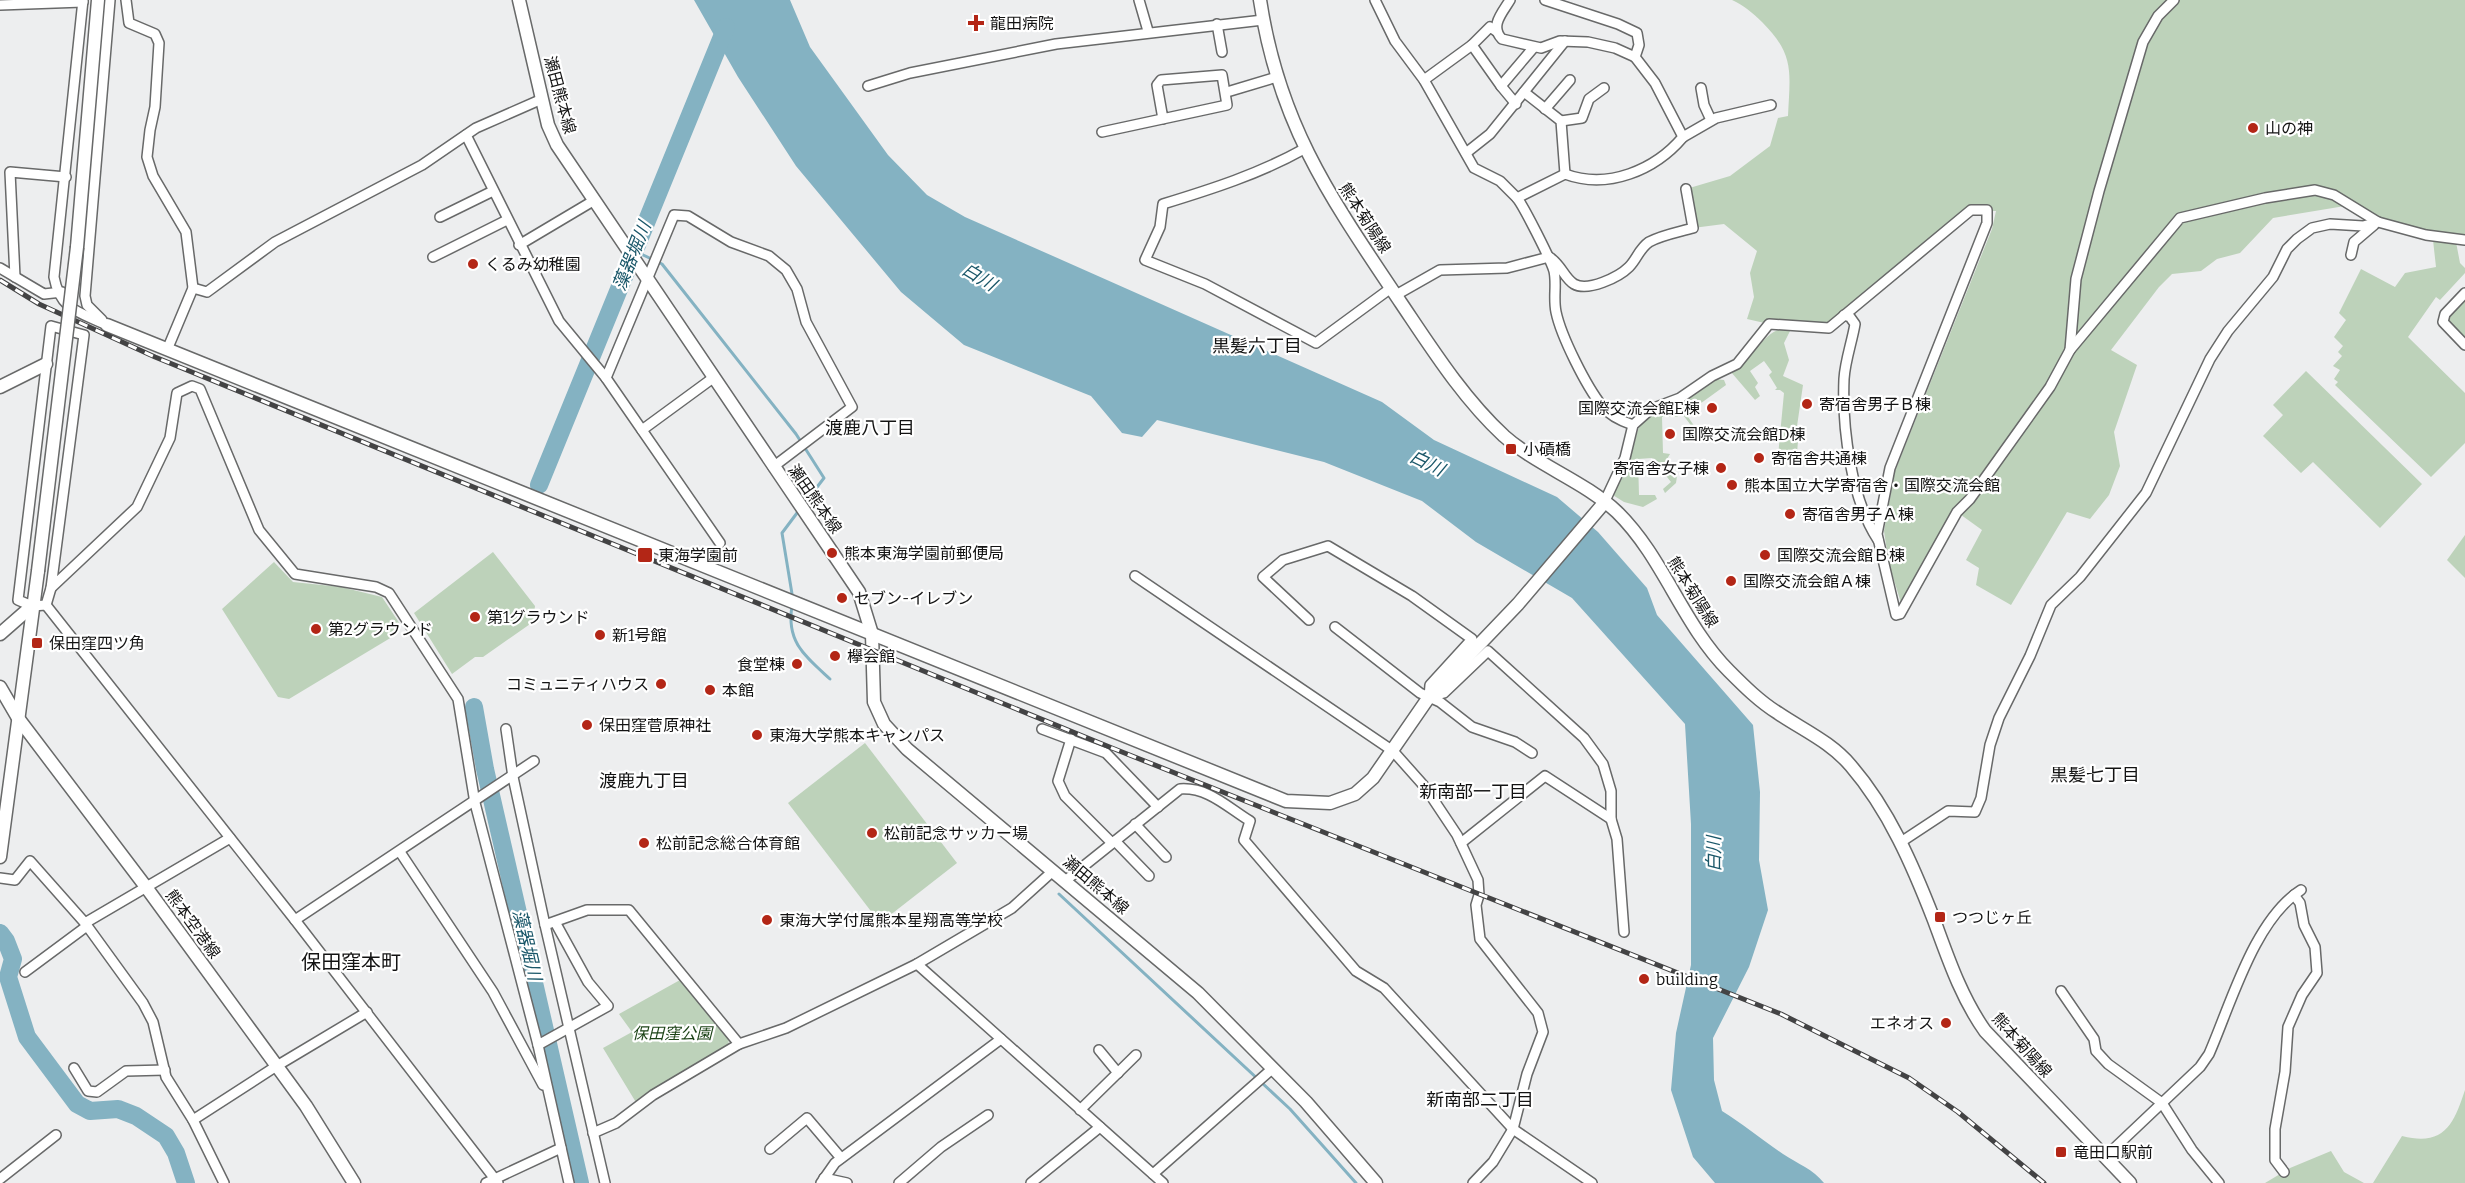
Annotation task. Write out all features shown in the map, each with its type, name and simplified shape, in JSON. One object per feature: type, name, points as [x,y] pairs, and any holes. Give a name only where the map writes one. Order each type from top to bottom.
[{"type":"main road","points":[[0,857],[38,571],[77,247],[98,0]]},
{"type":"main road","name":"瀬田熊本線","points":[[519,0],[542,99],[557,145],[619,241],[646,276],[859,592],[872,634],[872,689],[884,724],[907,749],[1198,993],[1339,1138],[1376,1183]]},
{"type":"main road","name":"熊本菊陽線","points":[[1260,0],[1277,76],[1304,149],[1321,180],[1393,292],[1465,394],[1487,420],[1515,445],[1604,503],[1638,536],[1693,627],[1726,668],[1760,700],[1829,745],[1851,765],[1901,842],[1958,984],[1974,1015],[1985,1031],[2130,1183]]},
{"type":"main road","points":[[107,325],[1286,801],[1330,803],[1355,794],[1372,778],[1394,751],[1429,697],[1518,604],[1604,503]]},
{"type":"main road","points":[[0,387],[46,364]]},
{"type":"main road","points":[[0,634],[32,606]]},
{"type":"main road","name":"熊本空港線","points":[[0,687],[18,718],[146,887],[306,1106],[354,1183]]},
{"type":"street","points":[[107,325],[87,305],[85,298],[110,0]]},
{"type":"street","points":[[126,0],[129,23],[154,34],[159,43],[158,86],[147,157],[153,176],[186,232],[193,288],[167,350]]},
{"type":"street","points":[[1139,0],[1148,32]]},
{"type":"street","points":[[1496,31],[1499,19],[1510,0]]},
{"type":"street","points":[[1545,0],[1618,24],[1637,33],[1639,45],[1635,57]]},
{"type":"street","points":[[2070,350],[2076,279],[2099,191],[2143,42],[2158,16],[2174,0]]},
{"type":"street","points":[[0,5],[83,1],[54,277],[57,291],[64,304],[107,325]]},
{"type":"street","points":[[1379,1],[1395,41],[1424,80],[1474,168],[1500,181],[1516,198],[1549,257],[1555,277],[1555,307],[1563,336],[1601,405],[1616,418],[1633,425]]},
{"type":"street","points":[[868,86],[910,73],[1056,44],[1263,20]]},
{"type":"street","points":[[1217,24],[1222,52]]},
{"type":"street","points":[[1424,80],[1472,45],[1490,27],[1502,39],[1534,46],[1546,47],[1565,40],[1615,48],[1635,57],[1655,83],[1683,137]]},
{"type":"street","points":[[1466,153],[1490,134],[1565,40]]},
{"type":"street","points":[[1472,45],[1516,104]]},
{"type":"street","points":[[1502,86],[1534,46]]},
{"type":"street","points":[[1102,132],[1163,119],[1227,105],[1227,92],[1222,75],[1161,80],[1157,85],[1163,119]]},
{"type":"street","points":[[1227,92],[1277,76]]},
{"type":"street","points":[[1545,109],[1570,80]]},
{"type":"street","points":[[1524,92],[1562,121],[1582,118],[1589,99],[1604,88]]},
{"type":"street","points":[[1701,88],[1704,105],[1711,120]]},
{"type":"street","points":[[193,288],[207,292],[275,242],[422,165],[466,135],[508,112],[542,99]]},
{"type":"street","points":[[1516,198],[1565,174],[1578,179],[1613,180],[1667,155],[1683,137],[1711,120],[1771,105]]},
{"type":"street","points":[[1562,121],[1565,174]]},
{"type":"street","points":[[466,135],[559,321],[606,378],[720,543]]},
{"type":"street","points":[[1304,149],[1253,174],[1163,204],[1160,227],[1145,260],[1205,284],[1316,343],[1393,292],[1440,270],[1507,268],[1549,257],[1557,262],[1572,283],[1580,286],[1610,278],[1629,267],[1642,247],[1693,228],[1686,189]]},
{"type":"street","points":[[15,277],[10,172],[66,177]]},
{"type":"street","points":[[1604,503],[1625,458],[1633,425],[1651,409],[1680,398],[1712,376],[1737,364],[1769,324],[1829,328],[1971,210],[1987,210],[1987,223],[1890,468],[1877,534],[1896,615],[1900,615],[1957,512],[1970,499],[2050,387],[2070,350],[2180,218],[2265,198],[2315,190],[2334,195],[2378,222],[2426,235],[2465,240]]},
{"type":"street","points":[[440,217],[493,191]]},
{"type":"street","points":[[519,245],[593,201]]},
{"type":"street","points":[[606,378],[646,276],[674,215],[681,214],[731,242],[769,256],[786,270],[797,289],[806,322],[852,407],[773,467]]},
{"type":"street","points":[[433,257],[507,220]]},
{"type":"street","points":[[2351,255],[2354,242],[2378,222]]},
{"type":"street","points":[[1901,842],[1948,811],[1975,812],[1981,798],[1990,745],[1999,718],[2030,656],[2051,605],[2080,577],[2146,493],[2210,359],[2246,307],[2273,277],[2287,249],[2312,228],[2330,224],[2363,226],[2378,222]]},
{"type":"street","points":[[0,268],[44,294],[57,291],[85,298]]},
{"type":"street","points":[[2465,293],[2445,314],[2443,322],[2465,345]]},
{"type":"street","points":[[1844,315],[1850,317],[1855,324],[1844,378],[1851,469],[1866,522],[1879,542]]},
{"type":"street","points":[[51,326],[84,335],[51,588],[46,606],[32,606],[18,600],[51,326]]},
{"type":"street","points":[[642,430],[713,378]]},
{"type":"street","points":[[51,588],[137,507],[170,438],[177,393],[192,386],[200,389],[259,530],[295,574],[376,587],[389,593],[458,699],[477,801],[540,1044],[548,1095],[569,1183]]},
{"type":"street","points":[[1309,620],[1263,577],[1283,560],[1328,546],[1412,596],[1472,639],[1430,685],[1429,697]]},
{"type":"street","points":[[1135,576],[1394,751],[1425,787],[1461,843],[1478,880],[1479,894],[1476,905],[1480,939],[1538,1013],[1543,1032],[1527,1074],[1513,1129],[1493,1162],[1473,1183]]},
{"type":"street","points":[[46,606],[295,920],[497,1181]]},
{"type":"street","points":[[1335,627],[1420,693],[1440,702],[1472,727],[1515,742],[1532,753]]},
{"type":"street","points":[[1429,697],[1444,693],[1488,651],[1584,738],[1603,764],[1611,791],[1611,819],[1617,839],[1624,932]]},
{"type":"street","points":[[506,729],[513,777],[545,925],[605,1183]]},
{"type":"street","points":[[1042,729],[1106,753],[1158,807]]},
{"type":"street","points":[[1071,739],[1058,781],[1065,796],[1149,876]]},
{"type":"street","points":[[295,920],[534,761]]},
{"type":"street","points":[[1461,843],[1545,776],[1611,819]]},
{"type":"street","points":[[1065,881],[1180,789],[1193,788],[1210,794],[1250,821],[1244,840],[1356,971],[1384,988],[1513,1129],[1592,1183]]},
{"type":"street","points":[[1135,824],[1166,857]]},
{"type":"street","points":[[25,972],[86,925],[230,838]]},
{"type":"street","points":[[400,852],[493,992],[548,1095]]},
{"type":"street","points":[[0,878],[15,880],[30,861],[86,925],[153,1022],[165,1070],[224,1183]]},
{"type":"street","points":[[593,1133],[616,1123],[653,1095],[739,1044],[790,1026],[917,964],[1011,908],[1053,871]]},
{"type":"street","points":[[2105,1157],[2209,1054],[2255,945],[2266,925],[2297,893],[2304,925],[2315,947],[2317,973],[2302,995],[2288,1027],[2285,1072],[2275,1129],[2275,1160],[2284,1172]]},
{"type":"street","points":[[545,925],[587,910],[629,910],[739,1044]]},
{"type":"street","points":[[540,1044],[608,1006],[588,982],[555,922]]},
{"type":"street","points":[[917,964],[1163,1183]]},
{"type":"street","points":[[2061,991],[2094,1039],[2096,1051],[2108,1064],[2162,1103],[2192,1150],[2219,1183]]},
{"type":"street","points":[[193,1120],[275,1066],[367,1012]]},
{"type":"street","points":[[823,1181],[841,1158],[1001,1039]]},
{"type":"street","points":[[1099,1050],[1118,1073]]},
{"type":"street","points":[[1080,1110],[1136,1055]]},
{"type":"street","points":[[74,1068],[88,1091],[97,1092],[126,1071],[165,1070]]},
{"type":"street","points":[[1153,1174],[1273,1068]]},
{"type":"street","points":[[899,1183],[941,1147],[988,1115]]},
{"type":"street","points":[[770,1149],[807,1118],[841,1158]]},
{"type":"street","points":[[1031,1183],[1100,1127]]},
{"type":"street","points":[[0,1179],[56,1135]]},
{"type":"street","points":[[486,1183],[497,1181],[561,1148]]},
{"type":"street","points":[[823,1181],[846,1183]]},
{"type":"green space","points":[[1732,0],[2465,0],[2465,240],[2378,222],[2351,205],[2273,218],[2240,253],[2217,259],[2201,271],[2172,274],[2159,287],[2111,350],[2137,365],[2114,432],[2120,466],[2109,495],[2090,519],[2067,512],[2011,605],[1976,585],[1979,568],[1966,560],[1982,530],[1957,512],[1901,603],[1889,564],[1884,531],[1895,471],[1992,229],[1996,211],[1971,211],[1829,328],[1769,324],[1747,319],[1754,297],[1750,273],[1757,251],[1724,224],[1693,228],[1686,189],[1730,176],[1770,146],[1778,118],[1788,116],[1788,65],[1780,44],[1762,22]]},
{"type":"green space","points":[[2433,240],[2456,242],[2460,263],[2465,268],[2465,273],[2440,300],[2436,297],[2408,337],[2465,393],[2465,443],[2431,477],[2335,385],[2338,382],[2334,379],[2340,370],[2333,366],[2342,356],[2338,352],[2343,346],[2334,337],[2346,320],[2339,313],[2361,269],[2395,287],[2405,273],[2436,267]]},
{"type":"green space","points":[[2465,293],[2465,345],[2443,322]]},
{"type":"green space","points":[[1781,329],[1791,329],[1784,343],[1789,360],[1783,376],[1803,385],[1795,440],[1798,441],[1797,453],[1803,454],[1802,457],[1778,456],[1784,393],[1775,390],[1777,388],[1769,375],[1772,372],[1764,361],[1750,371],[1758,383],[1755,387],[1760,396],[1755,400],[1731,372],[1745,361],[1768,336]]},
{"type":"green space","points":[[2306,371],[2422,484],[2380,528],[2313,462],[2301,473],[2263,436],[2283,415],[2273,405]]},
{"type":"green space","points":[[1715,379],[1724,380],[1726,385],[1686,414],[1697,430],[1696,432],[1674,403]]},
{"type":"green space","points":[[1669,404],[1678,417],[1662,417],[1663,453],[1670,454],[1664,464],[1674,478],[1677,476],[1676,483],[1665,493],[1663,489],[1671,482],[1652,458],[1638,459],[1639,495],[1655,495],[1657,499],[1643,507],[1624,502],[1608,492],[1627,465],[1643,421]]},
{"type":"green space","points":[[2465,535],[2465,578],[2447,560]]},
{"type":"green space","name":"第1グラウンド","points":[[493,552],[535,606],[533,622],[483,657],[475,657],[452,674],[414,613]]},
{"type":"green space","name":"第2グラウンド","points":[[274,562],[293,582],[341,587],[382,597],[400,624],[397,634],[289,699],[278,697],[222,609]]},
{"type":"green space","name":"松前記念サッカー場","points":[[865,743],[957,863],[880,923],[788,803]]},
{"type":"green space","name":"保田窪公園","points":[[680,980],[729,1039],[728,1046],[637,1104],[603,1048],[632,1032],[619,1014]]},
{"type":"green space","points":[[2465,1090],[2465,1183],[2373,1183],[2402,1136],[2417,1139],[2428,1138],[2446,1130],[2457,1113]]},
{"type":"green space","points":[[2331,1151],[2344,1172],[2364,1183],[2265,1183],[2290,1168]]},
{"type":"water","name":"白川","points":[[694,0],[790,0],[810,47],[888,155],[927,195],[965,217],[1382,402],[1434,440],[1557,497],[1598,532],[1647,588],[1657,615],[1753,725],[1760,792],[1759,860],[1768,910],[1749,967],[1713,1038],[1714,1080],[1722,1111],[1810,1170],[1824,1183],[1715,1183],[1693,1157],[1671,1090],[1676,1033],[1691,965],[1691,824],[1685,724],[1572,598],[1476,542],[1422,501],[1324,462],[1157,420],[1142,437],[1122,433],[1091,396],[964,345],[901,292],[796,166],[738,77]]},
{"type":"waterway","name":"藻器堀川","points":[[539,485],[726,27]]},
{"type":"waterway","points":[[641,254],[662,264],[796,434],[824,478],[804,504]]},
{"type":"waterway","points":[[793,600],[782,533],[800,509]]},
{"type":"waterway","points":[[792,606],[792,629],[799,647],[830,679]]},
{"type":"waterway","name":"藻器堀川","points":[[474,707],[485,769],[580,1183]]},
{"type":"waterway","points":[[1059,894],[1290,1109],[1356,1183]]},
{"type":"waterway","points":[[0,933],[13,959],[8,977],[27,1037],[77,1104],[90,1111],[118,1109],[136,1116],[166,1136],[176,1153],[186,1183]]},
{"type":"railway","points":[[0,280],[39,304],[155,357],[1112,748],[1781,1014],[1909,1078],[1958,1112],[2044,1183]]},
{"type":"place","name":"龍田病院","points":[[976,23]]},
{"type":"place","name":"山の神","points":[[2253,128]]},
{"type":"place","name":"くるみ幼稚園","points":[[473,264]]},
{"type":"place","name":"寄宿舎男子Ｂ棟","points":[[1807,404]]},
{"type":"place","name":"国際交流会館E棟","points":[[1712,408]]},
{"type":"place","name":"国際交流会館D棟","points":[[1670,434]]},
{"type":"place","name":"小磧橋","points":[[1511,449]]},
{"type":"place","name":"寄宿舎共通棟","points":[[1759,458]]},
{"type":"place","name":"寄宿舎女子棟","points":[[1721,468]]},
{"type":"place","name":"熊本国立大学寄宿舎・国際交流会館","points":[[1732,485]]},
{"type":"place","name":"寄宿舎男子Ａ棟","points":[[1790,514]]},
{"type":"place","name":"熊本東海学園前郵便局","points":[[832,553]]},
{"type":"place","name":"東海学園前","points":[[645,555]]},
{"type":"place","name":"国際交流会館Ｂ棟","points":[[1765,555]]},
{"type":"place","name":"国際交流会館Ａ棟","points":[[1731,581]]},
{"type":"place","name":"セブン-イレブン","points":[[842,598]]},
{"type":"place","name":"第1グラウンド","points":[[475,617]]},
{"type":"place","name":"第2グラウンド","points":[[316,629]]},
{"type":"place","name":"新1号館","points":[[600,635]]},
{"type":"place","name":"保田窪四ツ角","points":[[37,643]]},
{"type":"place","name":"欅会館","points":[[835,656]]},
{"type":"place","name":"食堂棟","points":[[797,664]]},
{"type":"place","name":"コミュニティハウス","points":[[661,684]]},
{"type":"place","name":"本館","points":[[710,690]]},
{"type":"place","name":"保田窪菅原神社","points":[[587,725]]},
{"type":"place","name":"東海大学熊本キャンパス","points":[[757,735]]},
{"type":"place","name":"松前記念サッカー場","points":[[872,833]]},
{"type":"place","name":"松前記念総合体育館","points":[[644,843]]},
{"type":"place","name":"つつじヶ丘","points":[[1940,917]]},
{"type":"place","name":"東海大学付属熊本星翔高等学校","points":[[767,920]]},
{"type":"place","name":"building","points":[[1644,979]]},
{"type":"place","name":"エネオス","points":[[1946,1023]]},
{"type":"place","name":"竜田口駅前","points":[[2061,1152]]},
{"type":"district","name":"黒髪六丁目","points":[[1257,346]]},
{"type":"district","name":"渡鹿八丁目","points":[[870,428]]},
{"type":"district","name":"黒髪七丁目","points":[[2095,775]]},
{"type":"district","name":"渡鹿九丁目","points":[[644,781]]},
{"type":"district","name":"新南部一丁目","points":[[1473,792]]},
{"type":"district","name":"保田窪本町","points":[[351,962]]},
{"type":"district","name":"新南部二丁目","points":[[1480,1100]]}]
